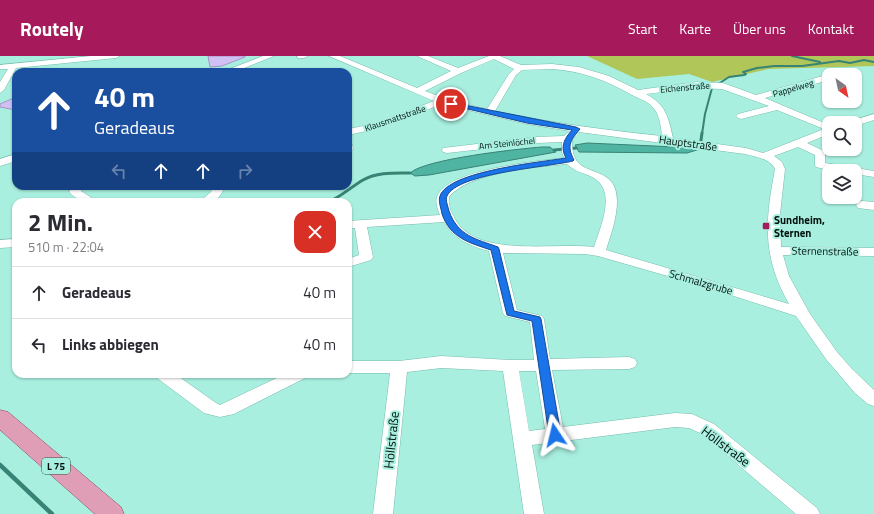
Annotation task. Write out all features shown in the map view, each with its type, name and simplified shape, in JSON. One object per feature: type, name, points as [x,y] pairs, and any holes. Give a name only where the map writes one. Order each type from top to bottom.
[{"type":"main road","name":"L 75","points":[[0,418],[112,514]]},
{"type":"street","points":[[0,67],[87,57],[116,56]]},
{"type":"street","points":[[237,68],[270,56]]},
{"type":"street","points":[[421,56],[458,72]]},
{"type":"street","points":[[418,91],[494,56],[520,68],[542,66],[580,69],[600,75],[636,93],[655,105],[660,111],[668,140]]},
{"type":"street","name":"Hauptstraße","points":[[338,57],[441,101],[576,129],[700,144],[764,156],[778,164],[780,169],[772,225],[780,271],[803,313],[841,367],[874,400]]},
{"type":"street","points":[[490,112],[514,74],[520,68]]},
{"type":"street","points":[[0,90],[12,69]]},
{"type":"street","name":"Pappelweg","points":[[756,98],[822,79]]},
{"type":"street","name":"Eichenstraße","points":[[636,93],[676,87],[712,84],[723,86],[756,98],[822,126]]},
{"type":"street","name":"Klausmattstraße","points":[[352,131],[377,126],[441,101]]},
{"type":"street","points":[[741,116],[778,107]]},
{"type":"street","points":[[862,121],[874,117]]},
{"type":"street","points":[[576,129],[568,139],[568,156],[580,168],[603,179],[609,187],[612,212],[599,252]]},
{"type":"street","points":[[764,156],[822,132]]},
{"type":"street","name":"Am Steinlöchel","points":[[448,150],[536,140],[568,139]]},
{"type":"street","points":[[798,143],[820,153],[820,165],[822,166]]},
{"type":"street","name":"Schmalzgrube","points":[[568,156],[506,169],[461,182],[450,188],[443,196],[443,203],[448,218],[458,232],[467,239],[495,249],[585,250],[599,252],[711,284],[803,313]]},
{"type":"street","points":[[0,163],[12,158]]},
{"type":"street","points":[[862,172],[874,174]]},
{"type":"street","points":[[76,190],[75,192],[85,198]]},
{"type":"street","points":[[212,198],[218,190]]},
{"type":"street","points":[[352,261],[366,256],[354,225],[448,218]]},
{"type":"street","points":[[0,244],[12,243]]},
{"type":"street","points":[[495,249],[510,313],[537,319],[555,435]]},
{"type":"street","name":"Sternenstraße","points":[[776,251],[874,252]]},
{"type":"street","points":[[352,367],[399,367],[441,362],[510,366],[629,363]]},
{"type":"street","points":[[510,366],[534,514]]},
{"type":"street","name":"Höllstraße","points":[[383,514],[399,367]]},
{"type":"street","points":[[169,378],[210,408],[220,411],[228,409],[291,378]]},
{"type":"street","name":"Höllstraße","points":[[521,439],[675,420],[692,421],[708,429],[810,514]]},
{"type":"shaded area","points":[[587,56],[874,56],[874,66],[768,69],[712,82],[689,74],[637,79]]},
{"type":"shaded area","points":[[587,143],[700,149],[687,153],[579,152],[575,145]]},
{"type":"shaded area","points":[[550,147],[556,152],[429,175],[415,176],[410,173],[433,163],[452,159],[493,152]]},
{"type":"building","points":[[208,56],[245,57],[222,66],[210,67]]},
{"type":"building","points":[[12,99],[12,109],[0,107],[0,104]]},
{"type":"waterway","points":[[792,56],[820,62]]},
{"type":"waterway","points":[[702,134],[705,114],[712,88],[729,77],[744,75],[746,74],[743,72],[757,68],[774,66],[802,66],[839,61],[850,63],[864,60],[874,62]]},
{"type":"waterway","points":[[700,147],[702,133]]},
{"type":"waterway","points":[[554,150],[576,148]]},
{"type":"waterway","points":[[352,187],[368,177],[386,174],[410,173]]},
{"type":"waterway","points":[[335,198],[348,190]]},
{"type":"waterway","points":[[0,465],[52,514]]},
{"type":"place","name":"Sundheim, Sternen","points":[[766,226]]},
{"type":"route","points":[[451,104],[527,121],[576,129],[568,139],[567,153],[570,160],[520,166],[473,177],[450,188],[443,196],[443,203],[448,218],[458,232],[467,239],[495,249],[510,313],[537,319],[555,435]]}]
